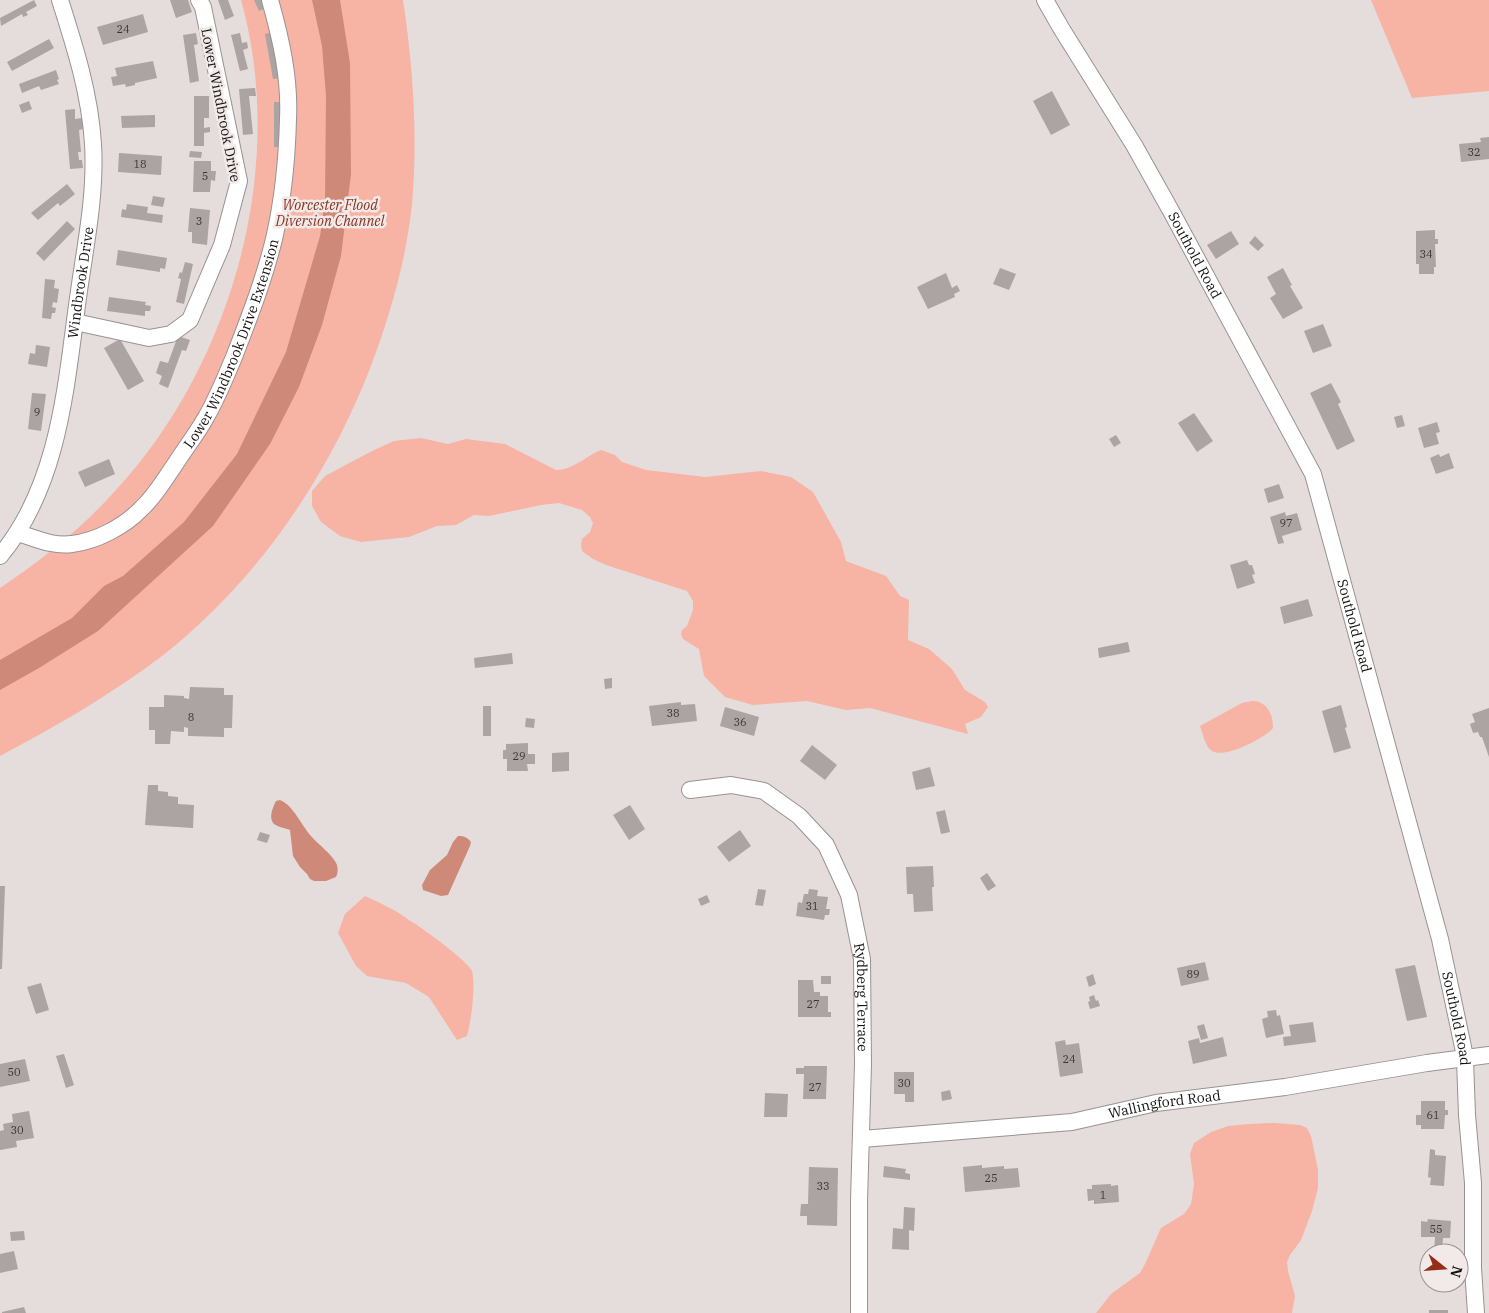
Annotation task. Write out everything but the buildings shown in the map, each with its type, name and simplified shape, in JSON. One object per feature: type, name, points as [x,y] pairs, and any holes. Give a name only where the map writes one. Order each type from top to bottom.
[{"type":"street","name":"Windbrook Drive","points":[[0,556],[18,532],[33,505],[61,416],[91,207],[93,144],[90,112],[83,78],[60,0]]},
{"type":"street","name":"Lower Windbrook Drive","points":[[75,322],[149,338],[171,334],[190,320],[222,245],[239,181],[200,0]]},
{"type":"street","name":"Lower Windbrook Drive Extension","points":[[18,532],[56,544],[73,544],[99,536],[129,519],[154,495],[199,429],[217,397],[245,329],[263,278],[274,238],[281,198],[288,99],[281,43],[270,0]]},
{"type":"street","name":"Southold Road","points":[[1045,0],[1134,145],[1313,474],[1440,939],[1465,1059],[1467,1114],[1473,1183],[1473,1268],[1476,1313]]},
{"type":"street","name":"Rydberg Terrace","points":[[690,790],[730,785],[764,791],[799,816],[826,845],[849,895],[862,959],[862,1139],[859,1202],[859,1313]]},
{"type":"street","name":"Wallingford Road","points":[[862,1139],[1072,1122],[1156,1103],[1285,1087],[1427,1063],[1489,1055]]},
{"type":"green space","name":"Worcester Flood Diversion Channel","points":[[241,0],[403,0],[413,102],[414,179],[406,246],[389,313],[372,362],[352,410],[329,457],[302,502],[272,544],[238,584],[202,622],[143,670],[83,709],[0,756],[0,588],[46,555],[89,518],[115,491],[156,441],[191,385],[219,324],[240,261],[253,196],[258,129],[254,64]]},
{"type":"green space","points":[[1371,0],[1489,0],[1489,91],[1412,98]]},
{"type":"green space","points":[[421,438],[448,444],[466,439],[505,444],[556,470],[568,468],[601,450],[615,455],[622,462],[646,470],[705,477],[761,471],[791,477],[813,492],[841,542],[846,561],[886,576],[900,596],[909,600],[908,640],[929,649],[952,669],[965,690],[985,702],[988,707],[981,717],[965,724],[968,734],[870,708],[846,710],[807,701],[753,705],[725,697],[704,676],[699,649],[683,639],[681,634],[682,630],[687,626],[693,610],[693,601],[687,591],[593,559],[582,551],[581,545],[582,539],[590,532],[593,523],[590,517],[582,510],[559,503],[489,516],[474,515],[456,525],[437,526],[409,537],[361,542],[340,536],[321,522],[312,506],[312,491],[325,476],[394,441]]},
{"type":"green space","points":[[1252,701],[1262,703],[1268,709],[1272,718],[1273,728],[1262,737],[1234,750],[1218,753],[1212,751],[1206,743],[1200,726],[1242,703]]},
{"type":"green space","points":[[365,896],[415,924],[444,944],[469,966],[473,977],[473,994],[467,1036],[457,1040],[429,997],[406,983],[367,976],[356,966],[338,933],[345,914]]},
{"type":"green space","points":[[1275,1123],[1300,1125],[1307,1128],[1311,1136],[1318,1170],[1318,1188],[1312,1211],[1301,1240],[1287,1262],[1295,1296],[1292,1313],[1096,1313],[1111,1294],[1140,1273],[1161,1228],[1184,1214],[1191,1204],[1194,1184],[1190,1154],[1194,1143],[1211,1132],[1228,1126]]},
{"type":"shaded area","points":[[312,0],[340,0],[350,63],[351,174],[341,256],[322,325],[299,387],[270,444],[213,526],[98,631],[0,690],[0,660],[72,618],[104,586],[123,576],[184,522],[237,454],[286,352],[320,236],[325,201],[326,96],[322,46]]},
{"type":"shaded area","points":[[280,800],[293,811],[307,832],[333,858],[337,866],[336,877],[326,881],[314,881],[300,867],[293,856],[290,830],[274,824],[271,819],[275,803]]},
{"type":"shaded area","points":[[458,836],[465,837],[471,842],[448,895],[441,896],[423,890],[422,885],[430,870],[447,855]]}]
